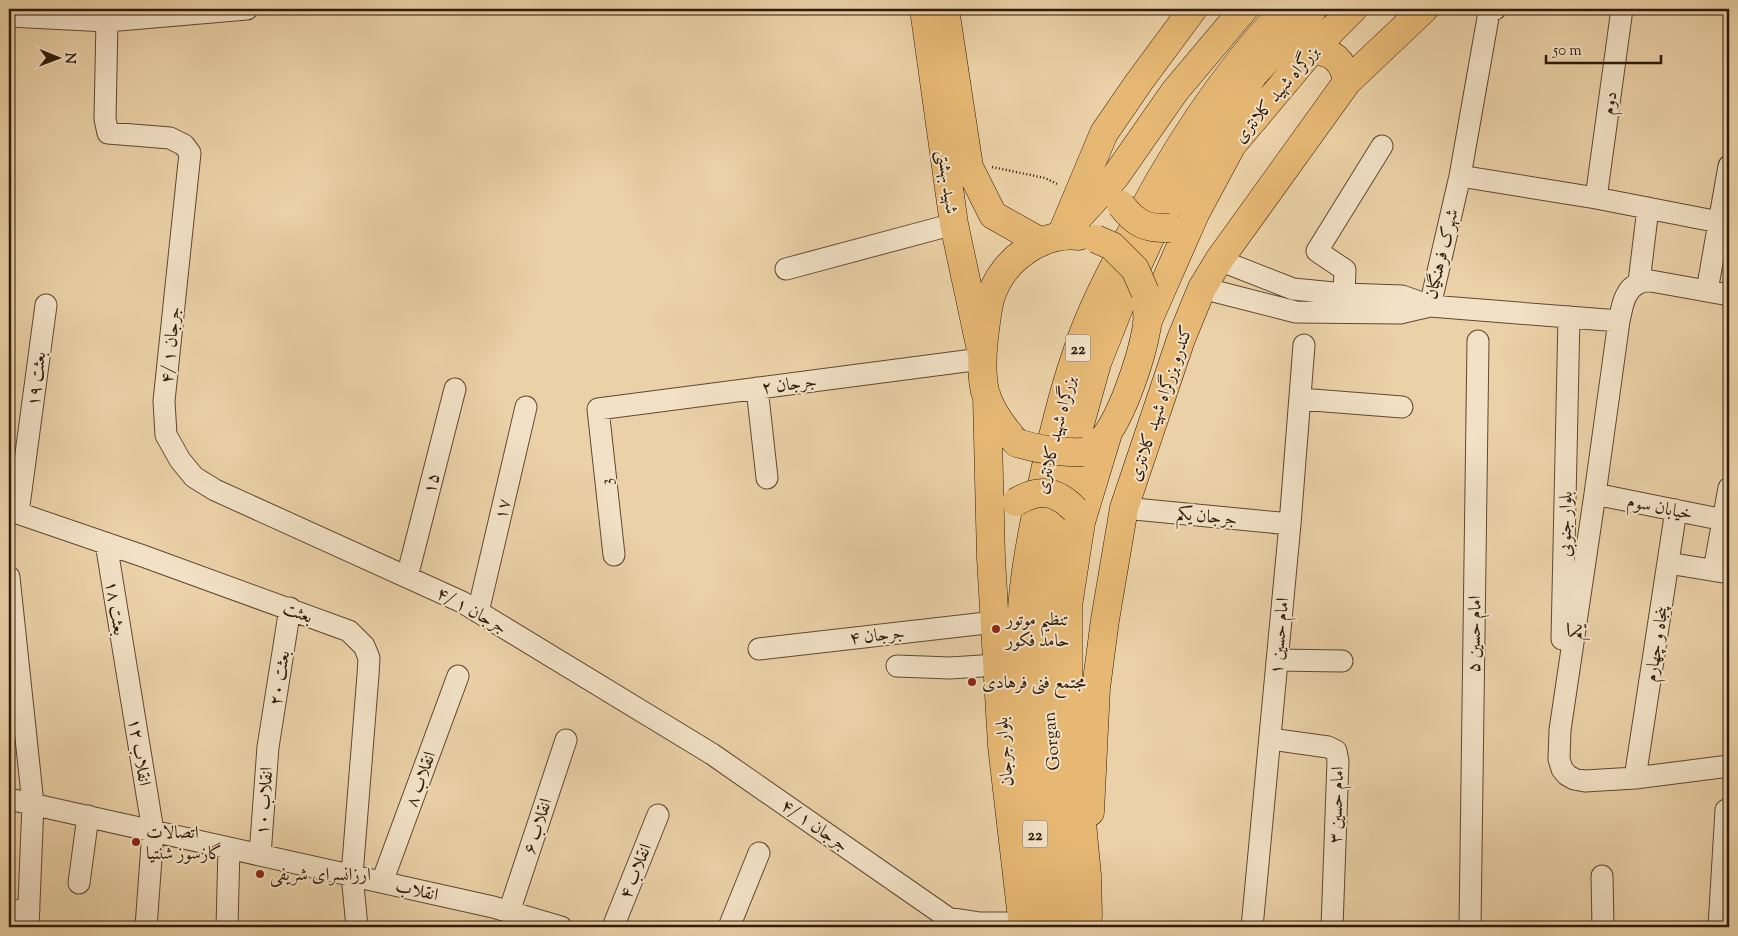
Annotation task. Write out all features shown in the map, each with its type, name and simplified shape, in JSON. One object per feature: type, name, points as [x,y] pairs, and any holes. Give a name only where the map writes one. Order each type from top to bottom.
[{"type":"main road","name":"شهید بهشتی","points":[[924,9],[954,224],[982,356],[987,397]]},
{"type":"main road","name":"شهید بهشتی","points":[[945,9],[969,167],[993,214],[1051,239]]},
{"type":"main road","points":[[1051,239],[1078,195],[1104,133],[1193,9]]},
{"type":"main road","points":[[982,356],[992,295],[1004,272],[1017,256],[1051,239],[1115,177],[1175,91],[1244,9]]},
{"type":"main road","name":"بزرگراه شهید کلانتری","points":[[1025,742],[1021,635],[1028,551],[1050,444],[1076,353],[1106,282],[1163,174],[1237,64],[1284,9]]},
{"type":"main road","name":"بزرگراه شهید کلانتری","points":[[1053,554],[1073,449],[1097,363],[1126,290],[1181,183],[1254,74],[1313,9]]},
{"type":"main road","name":"بزرگراه شهید کلانتری","points":[[1147,323],[1195,214],[1232,145],[1311,51],[1353,9]]},
{"type":"main road","name":"کندرو بزرگراه شهید کلانتری","points":[[1087,875],[1096,688],[1105,620],[1124,508],[1181,339],[1202,288],[1219,260],[1347,82],[1424,9]]},
{"type":"main road","points":[[1311,51],[1320,50],[1336,58],[1342,64],[1347,82]]},
{"type":"main road","points":[[1115,177],[1116,192],[1121,205],[1130,216],[1142,224],[1156,228],[1170,228],[1184,223],[1195,214]]},
{"type":"main road","points":[[1051,239],[1077,236],[1096,239],[1112,246],[1135,269],[1145,292],[1147,323],[1133,376],[1117,416],[1099,443],[1078,516],[1068,606],[1068,677],[1087,875],[1088,916],[1086,927]]},
{"type":"main road","points":[[987,397],[998,418],[1018,442],[1037,449],[1053,452],[1099,443]]},
{"type":"main road","name":"بلوار جرجان","points":[[987,397],[991,558],[1002,746],[1030,926]]},
{"type":"main road","points":[[1099,443],[1098,497],[1086,558],[1080,616],[1087,622],[1095,624],[1105,620]]},
{"type":"main road","points":[[991,558],[1002,525],[1016,502],[1027,495],[1040,492],[1054,494],[1066,500],[1078,516]]},
{"type":"main road","name":"Gorgan","points":[[1053,554],[1046,650],[1049,740],[1072,927]]},
{"type":"main road","name":"Gorgan","points":[[1025,742],[1030,926]]},
{"type":"street","points":[[9,16],[107,21],[161,13],[247,9]]},
{"type":"street","name":"شهرک فرهنگیان","points":[[1202,288],[1296,312],[1400,313],[1430,306],[1460,176],[1489,12],[1496,9]]},
{"type":"street","name":"دوم","points":[[1596,198],[1622,9]]},
{"type":"street","name":"جرجان ۱ /۴","points":[[107,21],[105,119],[108,133],[170,138],[184,144],[190,153],[164,402],[166,436],[180,460],[194,476],[215,490],[462,602],[712,754],[948,918],[980,923],[1030,926]]},
{"type":"street","points":[[1344,294],[1346,270],[1317,250],[1382,146]]},
{"type":"street","points":[[1707,291],[1729,166]]},
{"type":"street","points":[[1460,176],[1596,198],[1719,222]]},
{"type":"street","points":[[1648,208],[1639,282],[1651,281],[1729,295]]},
{"type":"street","points":[[786,269],[954,224]]},
{"type":"street","points":[[1219,260],[1293,289],[1344,294],[1402,296],[1430,306],[1619,321]]},
{"type":"street","name":"یکم","points":[[1639,282],[1631,289],[1624,300],[1619,321],[1560,730],[1559,759],[1566,775],[1585,781],[1634,778],[1729,766]]},
{"type":"street","name":"بعثت ۱۹","points":[[14,512],[46,305]]},
{"type":"street","name":"بلوار جنوبی","points":[[1560,730],[1569,317]]},
{"type":"street","name":"امام حسین ۵","points":[[1470,927],[1478,341]]},
{"type":"street","name":"امام حسین ۱","points":[[1252,927],[1290,524],[1304,345]]},
{"type":"street","name":"جرجان ۲","points":[[598,409],[982,356]]},
{"type":"street","points":[[757,388],[767,478]]},
{"type":"street","name":"۱۵","points":[[407,577],[455,389]]},
{"type":"street","points":[[1300,399],[1402,407]]},
{"type":"street","name":"۱۷","points":[[478,612],[526,407]]},
{"type":"street","name":"3","points":[[598,409],[614,555]]},
{"type":"street","points":[[1668,563],[1722,572],[1724,520],[1729,488]]},
{"type":"street","name":"خیابان سوم","points":[[1595,494],[1724,520]]},
{"type":"street","name":"جرجان یکم","points":[[1124,508],[1290,524]]},
{"type":"street","name":"پنجاه و چهارم","points":[[1634,778],[1676,510]]},
{"type":"street","name":"بعثت","points":[[14,512],[290,608],[349,631],[364,646],[369,658],[352,875],[357,927]]},
{"type":"street","name":"۱۸ بعثت","points":[[106,543],[127,672]]},
{"type":"street","points":[[9,576],[33,804],[22,916]]},
{"type":"street","name":"۲۰ بعثت","points":[[268,747],[290,608]]},
{"type":"street","name":"۴ جرجان","points":[[759,649],[995,622]]},
{"type":"street","points":[[1277,660],[1342,661]]},
{"type":"street","points":[[897,666],[950,668],[997,665]]},
{"type":"street","name":"۱۲ انقلاب","points":[[127,672],[153,831],[146,927]]},
{"type":"street","name":"۸ انقلاب","points":[[382,882],[458,676]]},
{"type":"street","name":"امام حسین ۳","points":[[1270,739],[1328,747],[1336,751],[1338,761],[1332,927]]},
{"type":"street","name":"۶ انقلاب","points":[[499,915],[566,740]]},
{"type":"street","name":"۱۰ انقلاب","points":[[260,855],[268,747]]},
{"type":"street","name":"انقلاب","points":[[9,798],[382,882],[499,915],[561,927]]},
{"type":"street","points":[[1719,927],[1726,810]]},
{"type":"street","name":"۴ انقلاب","points":[[613,927],[658,815]]},
{"type":"street","points":[[79,883],[88,816]]},
{"type":"street","points":[[227,927],[229,848]]},
{"type":"street","points":[[729,927],[758,853]]},
{"type":"street","points":[[1602,876],[1603,927]]},
{"type":"path","points":[[969,167],[996,167],[1045,178],[1078,195]]},
{"type":"place","name":"تنظیم موتور حامد فکور","points":[[996,629]]},
{"type":"place","name":"مجتمع فنی فرهادی","points":[[972,682]]},
{"type":"place","name":"اتصالات گازسوز شنتیا","points":[[136,842]]},
{"type":"place","name":"ارزانسرای شریفی","points":[[260,874]]}]
